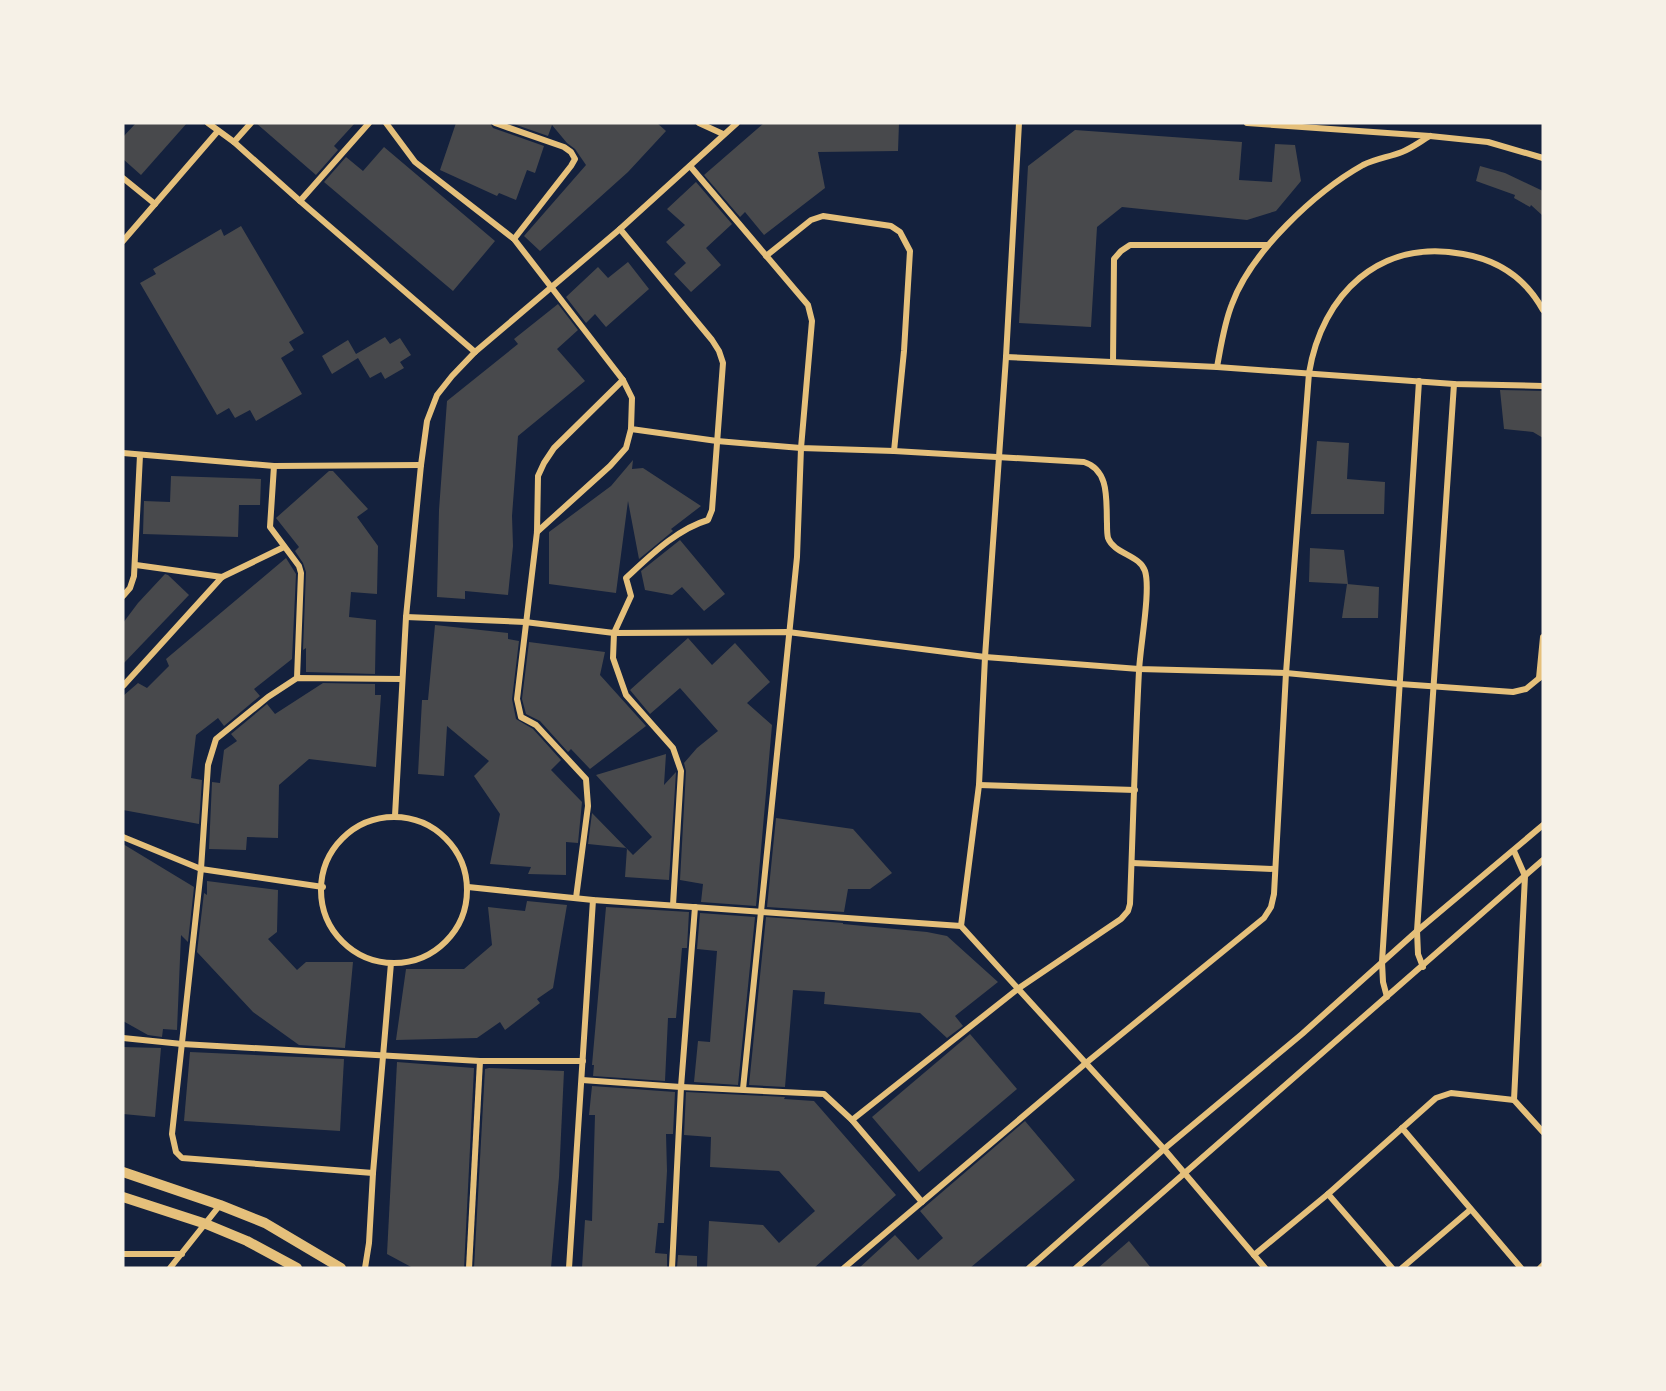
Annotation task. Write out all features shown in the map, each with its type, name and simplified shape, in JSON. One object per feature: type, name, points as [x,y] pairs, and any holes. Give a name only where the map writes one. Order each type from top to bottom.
[{"type":"street","points":[[208,123],[234,142],[475,352]]},
{"type":"street","points":[[234,142],[251,123]]},
{"type":"street","points":[[300,201],[369,123]]},
{"type":"street","points":[[386,123],[416,162],[514,239],[551,290],[623,380],[632,398],[631,429],[626,448],[610,466],[537,532]]},
{"type":"street","points":[[495,123],[564,147],[575,159],[514,239]]},
{"type":"street","points":[[699,123],[723,134]]},
{"type":"street","points":[[395,816],[406,617],[420,465],[427,421],[437,395],[475,352],[551,290],[737,123]]},
{"type":"street","points":[[961,926],[979,785],[1019,123]]},
{"type":"street","points":[[1247,123],[1488,142],[1543,158]]},
{"type":"street","points":[[123,242],[218,131]]},
{"type":"street","points":[[1217,367],[1232,303],[1268,245],[1308,206],[1348,175],[1365,164],[1404,151],[1430,136]]},
{"type":"street","points":[[690,166],[808,305],[812,321],[801,448],[796,557],[743,1089]]},
{"type":"street","points":[[123,178],[155,204]]},
{"type":"street","points":[[766,256],[811,220],[823,216],[891,226],[906,240],[910,251],[904,351],[894,451]]},
{"type":"street","points":[[620,229],[712,340],[723,363],[712,510],[708,520],[697,523],[657,550],[626,578],[631,596],[614,633],[613,658],[626,695],[673,748],[681,771],[673,904]]},
{"type":"street","points":[[1113,362],[1114,259],[1121,251],[1130,245],[1268,245]]},
{"type":"street","points":[[843,1268],[1086,1063],[1264,918],[1271,907],[1274,894],[1286,673],[1309,373],[1318,337],[1337,301],[1362,276],[1400,256],[1430,250],[1485,260],[1498,265],[1530,291],[1543,310]]},
{"type":"street","points":[[1006,357],[1217,367],[1454,384],[1543,386]]},
{"type":"street","points":[[576,898],[588,806],[586,779],[536,725],[521,717],[518,699],[537,532],[538,476],[554,448],[623,380]]},
{"type":"street","points":[[1387,997],[1383,982],[1382,962],[1419,381]]},
{"type":"street","points":[[1422,967],[1418,954],[1417,931],[1454,384]]},
{"type":"street","points":[[631,429],[717,441],[801,448],[1084,462],[1094,465],[1100,472],[1105,486],[1108,538],[1116,548],[1141,564],[1145,572],[1128,912],[1019,988],[852,1120]]},
{"type":"street","points":[[123,453],[274,466],[420,465]]},
{"type":"street","points":[[123,596],[130,588],[135,576],[140,455]]},
{"type":"street","points":[[274,466],[270,527],[299,566],[301,573],[297,678]]},
{"type":"street","points":[[123,686],[222,577],[284,547]]},
{"type":"street","points":[[136,565],[222,577]]},
{"type":"street","points":[[406,617],[525,622],[614,633],[788,632],[985,657],[1139,669],[1286,673],[1513,692],[1526,689],[1541,676],[1543,637]]},
{"type":"street","points":[[373,1173],[182,1158],[176,1152],[172,1134],[201,869],[208,765],[216,739],[268,697],[297,678],[402,679]]},
{"type":"street","points":[[979,785],[1135,790]]},
{"type":"street","points":[[395,816],[418,820],[438,831],[454,848],[464,869],[468,888],[463,915],[451,936],[434,951],[412,961],[391,963],[367,958],[348,947],[333,931],[323,910],[323,887],[324,865],[335,845],[351,829],[372,819],[395,816]]},
{"type":"street","points":[[1029,1268],[1164,1149],[1302,1034],[1417,931],[1543,825]]},
{"type":"street","points":[[123,837],[201,869],[323,887]]},
{"type":"street","points":[[1514,851],[1525,876],[1515,1100]]},
{"type":"street","points":[[1076,1268],[1543,860]]},
{"type":"street","points":[[1132,863],[1275,869]]},
{"type":"street","points":[[468,888],[593,900],[961,926],[1164,1149],[1265,1268]]},
{"type":"street","points":[[569,1268],[593,900]]},
{"type":"street","points":[[672,1268],[681,1087],[695,907]]},
{"type":"street","points":[[365,1268],[369,1243],[391,963]]},
{"type":"street","points":[[123,1038],[182,1044],[480,1061],[583,1061]]},
{"type":"street","points":[[469,1268],[480,1061]]},
{"type":"street","points":[[582,1080],[824,1094],[852,1120],[922,1202]]},
{"type":"street","points":[[1254,1255],[1442,1095],[1451,1093],[1515,1100],[1543,1131]]},
{"type":"street","points":[[1402,1128],[1521,1268]]},
{"type":"street","points":[[123,1172],[265,1223],[341,1268]]},
{"type":"street","points":[[1328,1194],[1392,1268]]},
{"type":"street","points":[[123,1197],[206,1224],[247,1241],[297,1268]]},
{"type":"street","points":[[170,1268],[220,1205]]},
{"type":"street","points":[[1402,1268],[1470,1210]]},
{"type":"street","points":[[123,1254],[183,1254]]},
{"type":"street","points":[[1540,1268],[1543,1265]]},
{"type":"building","points":[[136,123],[187,123],[141,175],[123,159],[123,137]]},
{"type":"building","points":[[256,123],[355,123],[334,146],[338,150],[316,175]]},
{"type":"building","points":[[456,123],[490,123],[493,128],[544,146],[535,173],[527,170],[516,200],[499,193],[497,196],[440,170]]},
{"type":"building","points":[[511,123],[657,123],[666,131],[628,172],[540,251],[524,236],[586,165],[575,149],[552,125],[548,136]]},
{"type":"building","points":[[764,123],[899,123],[898,151],[818,152],[825,188],[764,235],[745,212],[740,217],[704,175]]},
{"type":"building","points":[[1075,130],[1242,142],[1239,180],[1272,182],[1275,144],[1295,145],[1301,181],[1276,211],[1247,220],[1122,207],[1097,227],[1091,327],[1019,323],[1028,166]]},
{"type":"building","points":[[384,147],[495,241],[453,291],[324,182],[346,157],[363,171]]},
{"type":"building","points":[[1480,166],[1505,173],[1543,191],[1543,216],[1531,205],[1530,207],[1514,198],[1515,195],[1476,181]]},
{"type":"building","points":[[696,182],[732,224],[706,248],[721,265],[691,292],[674,274],[686,263],[666,242],[685,225],[667,209]]},
{"type":"building","points":[[241,226],[304,333],[289,342],[294,350],[281,358],[302,394],[256,421],[250,410],[235,418],[229,408],[217,415],[140,283],[156,274],[153,269],[221,229],[224,236]]},
{"type":"building","points":[[628,262],[649,289],[606,327],[595,314],[586,323],[566,297],[598,267],[608,278]]},
{"type":"building","points":[[558,304],[578,330],[557,349],[585,381],[518,436],[512,516],[513,546],[508,595],[465,591],[465,599],[437,597],[439,510],[447,401],[518,344],[514,339]]},
{"type":"building","points":[[385,337],[390,344],[400,338],[411,355],[400,362],[404,368],[385,379],[381,372],[370,378],[358,358],[332,374],[322,356],[348,340],[356,354]]},
{"type":"building","points":[[1500,390],[1543,391],[1543,438],[1533,432],[1504,429]]},
{"type":"building","points":[[1317,441],[1349,443],[1347,479],[1385,482],[1384,514],[1311,514]]},
{"type":"building","points":[[633,460],[632,469],[643,468],[701,506],[671,529],[673,531],[639,559],[628,501],[616,593],[549,584],[549,532],[611,486]]},
{"type":"building","points":[[329,471],[333,471],[368,509],[357,517],[378,546],[377,594],[351,592],[349,617],[376,620],[375,674],[306,672],[306,648],[303,650],[306,572],[295,551],[299,547],[276,518]]},
{"type":"building","points":[[171,476],[261,479],[260,505],[239,505],[238,537],[143,534],[144,501],[170,502]]},
{"type":"building","points":[[680,540],[725,594],[704,611],[682,587],[672,595],[645,590],[641,571]]},
{"type":"building","points":[[1310,548],[1344,550],[1348,584],[1309,582]]},
{"type":"building","points":[[286,558],[296,574],[292,659],[254,689],[260,696],[224,726],[218,718],[196,735],[191,778],[202,780],[199,824],[123,810],[123,696],[138,683],[147,688],[169,666],[166,659]]},
{"type":"building","points":[[165,574],[189,595],[123,664],[123,623]]},
{"type":"building","points":[[1347,584],[1379,587],[1378,618],[1342,618]]},
{"type":"building","points":[[435,625],[508,633],[508,639],[519,641],[512,699],[516,719],[533,729],[561,760],[551,770],[582,802],[578,843],[566,842],[566,875],[528,874],[531,867],[490,864],[500,814],[474,776],[489,761],[447,726],[444,776],[418,774],[422,700],[428,700]]},
{"type":"building","points":[[688,638],[712,665],[735,643],[770,682],[747,703],[772,725],[756,906],[701,902],[703,884],[680,880],[686,771],[684,763],[697,748],[718,731],[680,688],[650,714],[630,690]]},
{"type":"building","points":[[529,642],[605,652],[600,675],[646,726],[590,769],[571,749],[568,752],[540,721],[526,714],[522,699]]},
{"type":"building","points":[[323,683],[375,684],[375,695],[381,695],[376,767],[309,759],[279,785],[278,838],[247,837],[246,850],[209,849],[212,782],[220,783],[224,750],[237,741],[231,734],[267,704],[275,714]]},
{"type":"building","points":[[666,754],[664,785],[676,772],[669,880],[625,877],[627,849],[633,855],[652,837],[596,775]]},
{"type":"building","points":[[592,813],[626,848],[588,844]]},
{"type":"building","points":[[776,818],[853,829],[892,873],[870,889],[848,889],[844,912],[767,907]]},
{"type":"building","points":[[123,844],[194,887],[188,942],[181,935],[177,1030],[163,1029],[162,1037],[148,1035],[123,1021]]},
{"type":"building","points":[[207,881],[278,890],[277,932],[268,939],[297,970],[306,962],[353,962],[345,1048],[299,1045],[253,1012],[197,952],[204,893],[207,895]]},
{"type":"building","points":[[527,901],[567,905],[553,988],[537,999],[540,1003],[505,1030],[500,1022],[477,1038],[396,1040],[406,969],[464,969],[492,945],[488,907],[525,911]]},
{"type":"building","points":[[606,907],[689,912],[687,948],[682,948],[676,1018],[668,1018],[665,1081],[593,1076],[594,1065],[592,1065]]},
{"type":"building","points":[[700,913],[755,917],[738,1085],[694,1082],[698,1041],[710,1042],[717,951],[697,949]]},
{"type":"building","points":[[766,917],[843,923],[947,936],[998,982],[955,1016],[963,1026],[947,1038],[920,1013],[824,1004],[825,992],[793,990],[785,1087],[749,1085]]},
{"type":"building","points":[[970,1034],[1017,1089],[919,1172],[872,1117]]},
{"type":"building","points":[[123,1047],[161,1048],[155,1117],[123,1114]]},
{"type":"building","points":[[190,1052],[344,1059],[340,1131],[184,1121]]},
{"type":"building","points":[[397,1062],[474,1068],[464,1268],[413,1268],[387,1254]]},
{"type":"building","points":[[485,1069],[564,1071],[559,1177],[551,1268],[474,1268]]},
{"type":"building","points":[[592,1086],[675,1092],[673,1134],[666,1134],[667,1171],[664,1223],[658,1223],[655,1253],[667,1254],[667,1268],[582,1268],[585,1220],[592,1221],[595,1115],[589,1115]]},
{"type":"building","points":[[686,1092],[785,1097],[784,1099],[814,1101],[896,1195],[814,1268],[707,1268],[709,1221],[763,1225],[779,1243],[815,1211],[779,1171],[710,1167],[711,1137],[684,1135]]},
{"type":"building","points":[[1025,1121],[1075,1180],[970,1268],[859,1268],[895,1235],[918,1260],[943,1238],[920,1211]]},
{"type":"building","points":[[1129,1241],[1151,1268],[1098,1268]]},
{"type":"building","points":[[678,1255],[697,1256],[697,1268],[677,1268]]}]
